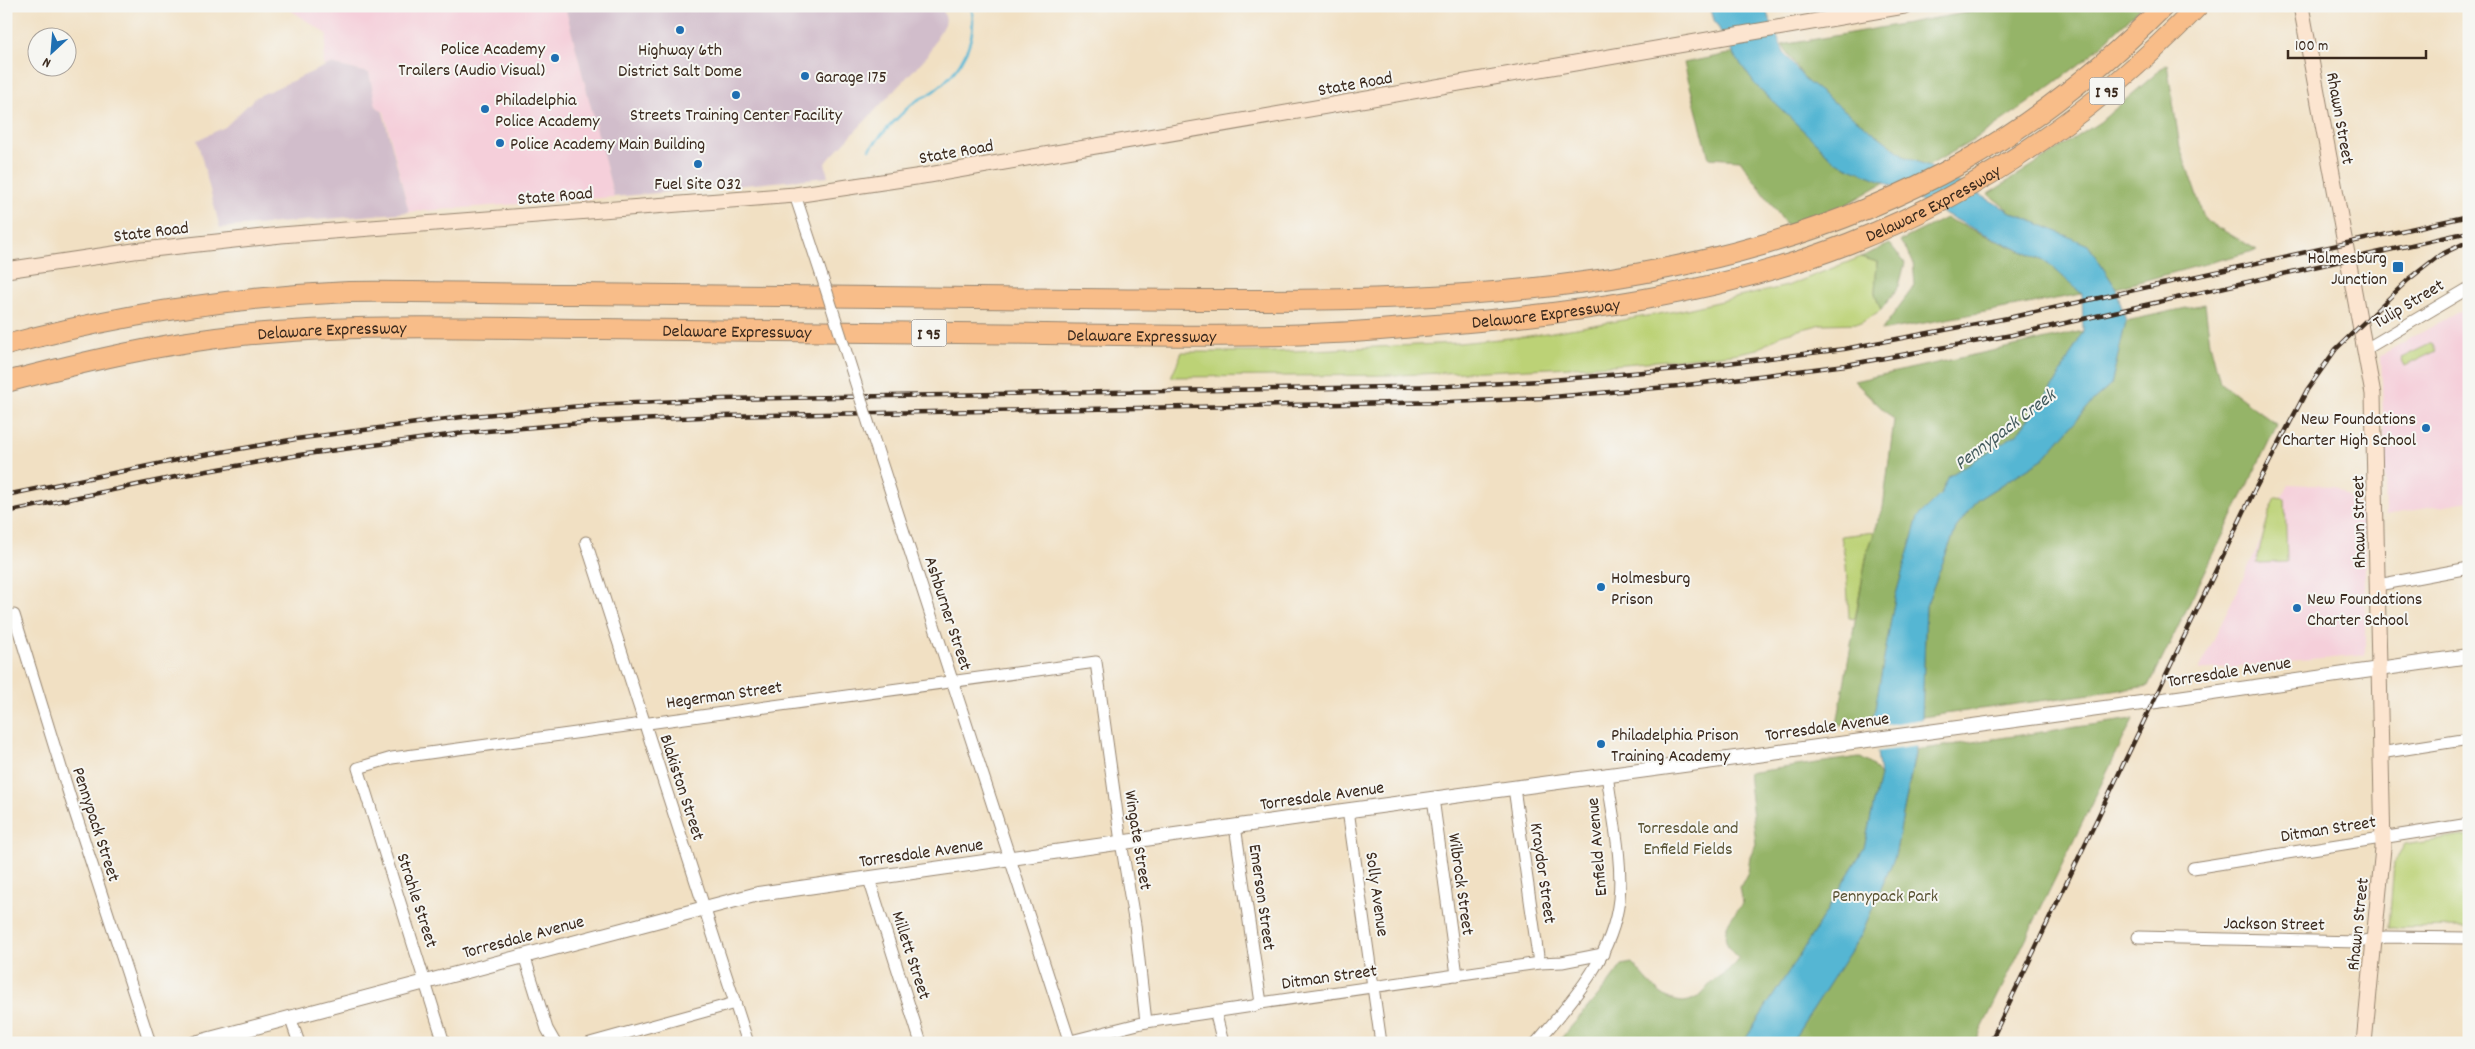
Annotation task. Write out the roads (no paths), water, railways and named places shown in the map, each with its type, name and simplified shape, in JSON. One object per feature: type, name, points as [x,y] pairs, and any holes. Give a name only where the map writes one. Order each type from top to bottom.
[{"type":"highway","name":"Delaware Expressway","points":[[6,345],[67,329],[182,307],[287,295],[349,292],[1336,300],[1452,296],[1532,289],[1636,275],[1737,253],[1820,228],[1905,192],[1983,150],[2045,109],[2098,67],[2164,6]]},
{"type":"highway","name":"Delaware Expressway","points":[[6,382],[118,354],[173,344],[239,335],[317,329],[408,327],[821,333],[1331,334],[1472,322],[1551,313],[1634,300],[1749,276],[1847,244],[1910,217],[2007,164],[2057,131],[2116,85],[2162,43],[2198,6]]},
{"type":"main road","name":"State Road","points":[[6,270],[134,251],[281,235],[795,195],[938,173],[1904,6]]},
{"type":"main road","name":"Rhawn Street","points":[[2301,6],[2373,394],[2383,837],[2364,1043]]},
{"type":"street","name":"Ashburner Street","points":[[795,195],[953,681],[1067,1042]]},
{"type":"street","name":"Tulip Street","points":[[2366,349],[2469,288]]},
{"type":"street","name":"Blakiston Street","points":[[586,542],[748,1043]]},
{"type":"street","points":[[2378,585],[2469,568]]},
{"type":"street","name":"Pennypack Street","points":[[14,615],[64,780],[150,1043]]},
{"type":"street","name":"Torresdale Avenue","points":[[195,1043],[758,894],[1433,798],[2171,699],[2469,656]]},
{"type":"street","name":"Hegerman Street","points":[[358,768],[392,758],[1048,667],[1096,663]]},
{"type":"street","name":"Wingate Street","points":[[1096,663],[1121,842],[1135,925],[1146,1022]]},
{"type":"street","points":[[2380,753],[2469,739]]},
{"type":"street","name":"Strahle Street","points":[[358,768],[444,1043]]},
{"type":"street","name":"Enfield Avenue","points":[[1536,1043],[1583,986],[1603,954],[1614,926],[1619,886],[1606,774]]},
{"type":"street","name":"Kraydor Street","points":[[1514,788],[1539,963]]},
{"type":"street","name":"Wilbrock Street","points":[[1433,798],[1457,975]]},
{"type":"street","name":"Solly Avenue","points":[[1348,810],[1381,1043]]},
{"type":"street","name":"Ditman Street","points":[[2193,868],[2469,824]]},
{"type":"street","name":"Emerson Street","points":[[1235,826],[1261,1003]]},
{"type":"street","name":"Millett Street","points":[[868,879],[921,1043]]},
{"type":"street","name":"Jackson Street","points":[[2138,937],[2358,942],[2375,939],[2469,938]]},
{"type":"street","name":"Ditman Street","points":[[1067,1042],[1146,1022],[1253,1006],[1261,1003],[1539,963],[1562,962],[1603,954]]},
{"type":"street","points":[[524,955],[547,1029],[555,1043]]},
{"type":"street","points":[[590,1043],[735,1004]]},
{"type":"street","points":[[1215,1011],[1223,1043]]},
{"type":"street","points":[[290,1018],[299,1043]]},
{"type":"water","points":[[1710,6],[1764,6],[1784,53],[1806,81],[1906,157],[1928,166],[2011,212],[2088,245],[2116,288],[2126,321],[2111,385],[2093,401],[2044,458],[1977,500],[1956,528],[1926,606],[1922,717],[1895,856],[1861,935],[1791,1043],[1743,1043],[1819,924],[1864,848],[1880,776],[1873,720],[1895,598],[1918,517],[1941,494],[1949,476],[2017,434],[2056,382],[2083,331],[2082,294],[2048,263],[1972,228],[1885,182],[1836,162],[1754,83],[1733,53],[1714,20]]},
{"type":"waterway","points":[[870,149],[906,109],[944,83],[952,74],[970,42],[973,18],[971,6]]},
{"type":"railway","points":[[6,495],[187,458],[296,439],[462,417],[592,405],[723,399],[1449,386],[1540,381],[1678,369],[1844,349],[2008,318],[2469,216]]},
{"type":"railway","points":[[6,512],[190,474],[299,455],[464,433],[593,422],[723,416],[1450,402],[1541,398],[1679,386],[1846,365],[2012,335],[2469,232]]},
{"type":"railway","points":[[1990,1043],[2251,497],[2307,390],[2336,349],[2408,280],[2440,255],[2469,241]]},
{"type":"place","name":"Highway 6th District Salt Dome","points":[[680,30]]},
{"type":"place","name":"Police Academy Trailers (Audio Visual)","points":[[555,58]]},
{"type":"place","name":"Garage 175","points":[[805,76]]},
{"type":"place","name":"Streets Training Center Facility","points":[[736,95]]},
{"type":"place","name":"Philadelphia Police Academy","points":[[485,109]]},
{"type":"place","name":"Police Academy Main Building","points":[[500,143]]},
{"type":"place","name":"Fuel Site 032","points":[[698,164]]},
{"type":"place","name":"Holmesburg Junction","points":[[2398,267]]},
{"type":"place","name":"New Foundations Charter High School","points":[[2426,428]]},
{"type":"place","name":"Holmesburg Prison","points":[[1601,587]]},
{"type":"place","name":"New Foundations Charter School","points":[[2297,608]]},
{"type":"place","name":"Philadelphia Prison Training Academy","points":[[1601,744]]},
{"type":"water label","name":"Pennypack Creek","points":[[2004,428]]},
{"type":"park label","name":"Torresdale and Enfield Fields","points":[[1688,838]]},
{"type":"park label","name":"Pennypack Park","points":[[1885,895]]}]
